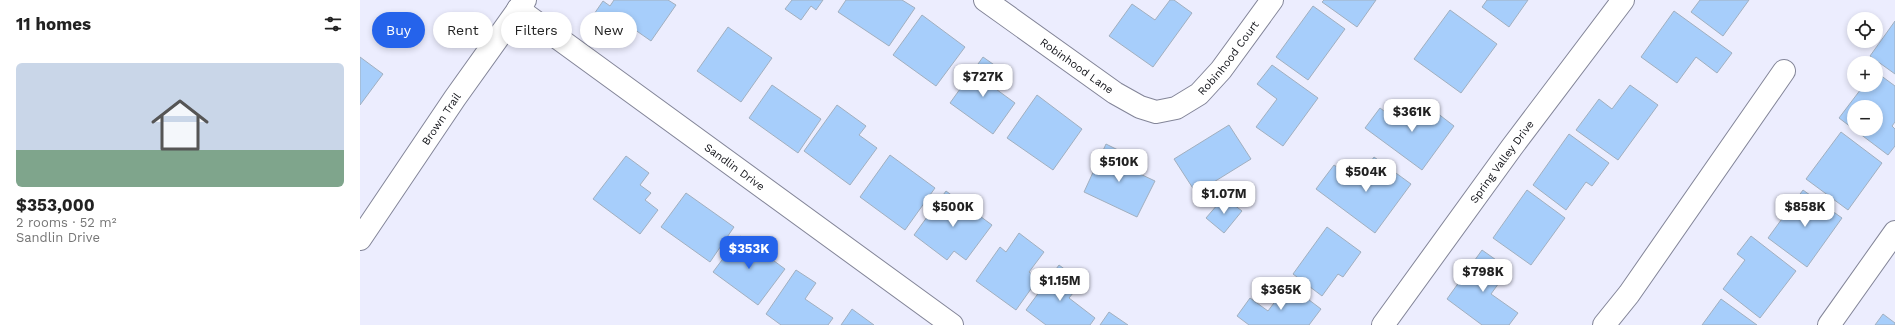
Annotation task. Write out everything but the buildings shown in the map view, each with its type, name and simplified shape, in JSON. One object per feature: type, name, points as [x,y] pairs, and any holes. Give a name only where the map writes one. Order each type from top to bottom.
[{"type":"street","name":"Robinhood Lane","points":[[985,0],[1115,93],[1140,107],[1156,112],[1176,108]]},
{"type":"street","name":"Robinhood Court","points":[[1176,108],[1199,94],[1221,70],[1272,0]]},
{"type":"street","name":"Spring Valley Drive","points":[[1384,325],[1512,147],[1623,0]]},
{"type":"street","name":"Brown Trail","points":[[360,239],[455,98],[522,5]]},
{"type":"street","name":"Sandlin Drive","points":[[522,5],[952,325]]},
{"type":"street","points":[[1604,325],[1629,294],[1784,71]]},
{"type":"street","points":[[1829,325],[1895,232]]}]
